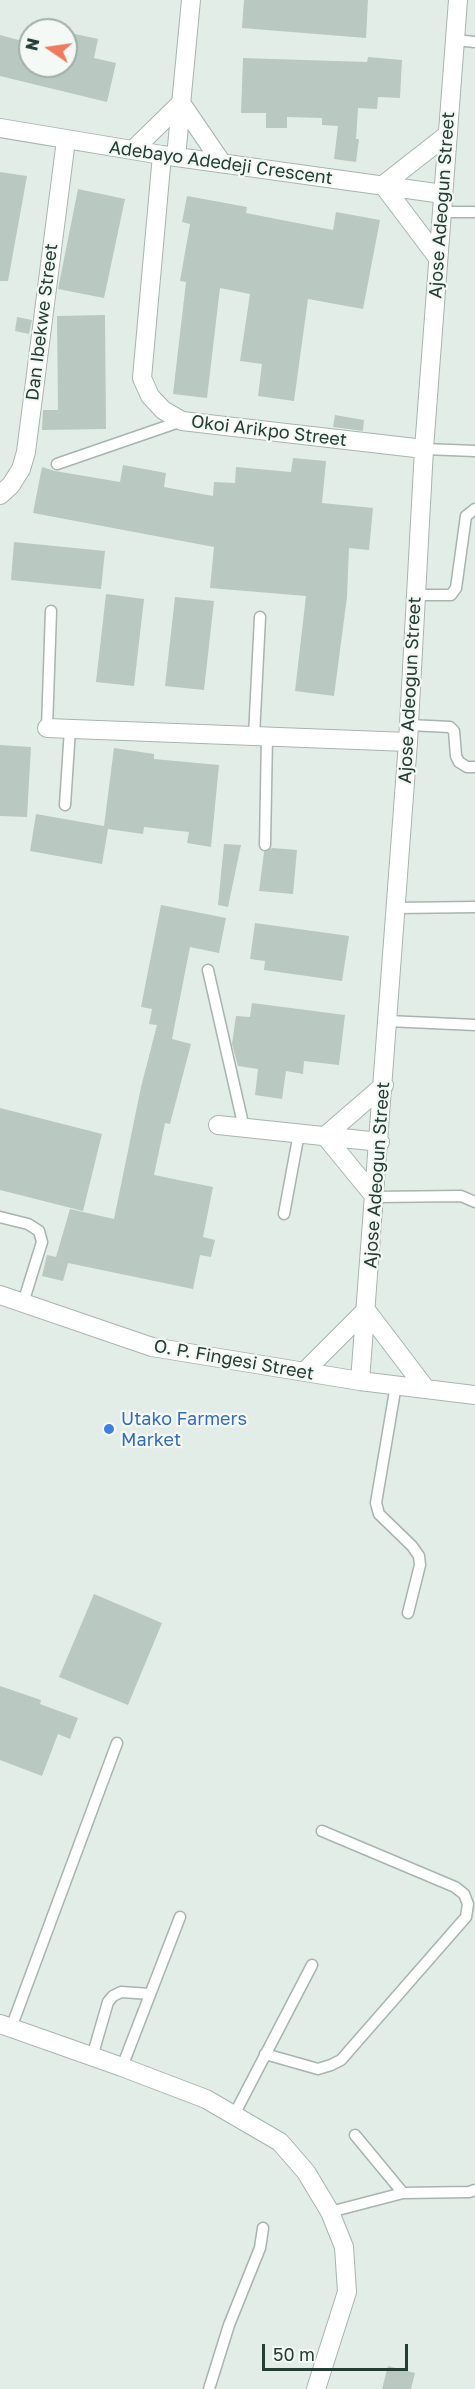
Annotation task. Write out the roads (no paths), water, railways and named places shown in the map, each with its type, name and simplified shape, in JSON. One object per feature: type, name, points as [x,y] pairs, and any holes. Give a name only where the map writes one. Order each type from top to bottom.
[{"type":"street","name":"Okoi Arikpo Street","points":[[191,0],[181,103],[169,156],[142,378],[150,396],[163,410],[182,421],[424,449]]},
{"type":"street","name":"Ajose Adeogun Street","points":[[360,1380],[380,1142],[409,734],[424,449],[458,0]]},
{"type":"street","points":[[133,150],[181,103],[222,163]]},
{"type":"street","name":"Adebayo Adedeji Crescent","points":[[0,128],[169,156],[383,185],[442,203]]},
{"type":"street","points":[[438,258],[383,185],[448,134]]},
{"type":"street","name":"Dan Ibekwe Street","points":[[0,495],[11,485],[21,469],[26,452],[66,140]]},
{"type":"street","points":[[47,728],[260,736],[409,734]]},
{"type":"street","points":[[325,1136],[384,1085]]},
{"type":"street","points":[[218,1125],[380,1142]]},
{"type":"street","points":[[325,1136],[375,1197]]},
{"type":"street","name":"O. P. Fingesi Street","points":[[0,1295],[152,1347],[304,1372],[475,1395]]},
{"type":"street","points":[[304,1372],[366,1310],[426,1389]]},
{"type":"street","points":[[6,2026],[206,2099],[280,2142],[306,2172],[330,2212],[344,2247],[347,2292],[316,2389]]},
{"type":"lane","points":[[455,40],[475,42]]},
{"type":"lane","points":[[442,203],[475,212]]},
{"type":"lane","points":[[57,464],[182,421]]},
{"type":"lane","points":[[424,449],[475,451]]},
{"type":"lane","points":[[416,595],[451,595],[456,588],[466,516],[475,509]]},
{"type":"lane","points":[[47,728],[51,610]]},
{"type":"lane","points":[[260,617],[260,736],[265,844]]},
{"type":"lane","points":[[409,734],[450,727],[454,731],[456,756],[459,762],[467,767],[475,767]]},
{"type":"lane","points":[[65,805],[70,729]]},
{"type":"lane","points":[[396,908],[475,907]]},
{"type":"lane","points":[[208,970],[244,1128]]},
{"type":"lane","points":[[388,1021],[475,1025]]},
{"type":"lane","points":[[284,1214],[299,1133]]},
{"type":"lane","points":[[375,1197],[461,1196],[475,1202]]},
{"type":"lane","points":[[0,1217],[28,1224],[39,1231],[42,1242],[23,1303]]},
{"type":"lane","points":[[396,1385],[376,1503],[379,1514],[412,1546],[419,1556],[420,1565],[408,1613]]},
{"type":"lane","points":[[6,2026],[117,1743]]},
{"type":"lane","points":[[265,2054],[318,2069],[340,2060],[466,1917],[468,1904],[464,1894],[455,1887],[322,1831]]},
{"type":"lane","points":[[122,2067],[180,1917]]},
{"type":"lane","points":[[234,2115],[312,1965]]},
{"type":"lane","points":[[92,2058],[108,2001],[121,1992],[150,1995]]},
{"type":"lane","points":[[355,2135],[404,2193]]},
{"type":"lane","points":[[330,2212],[404,2193],[475,2190]]},
{"type":"lane","points":[[209,2389],[229,2325],[260,2248],[263,2228]]},
{"type":"place","name":"Utako Farmers Market","points":[[109,1429]]}]
